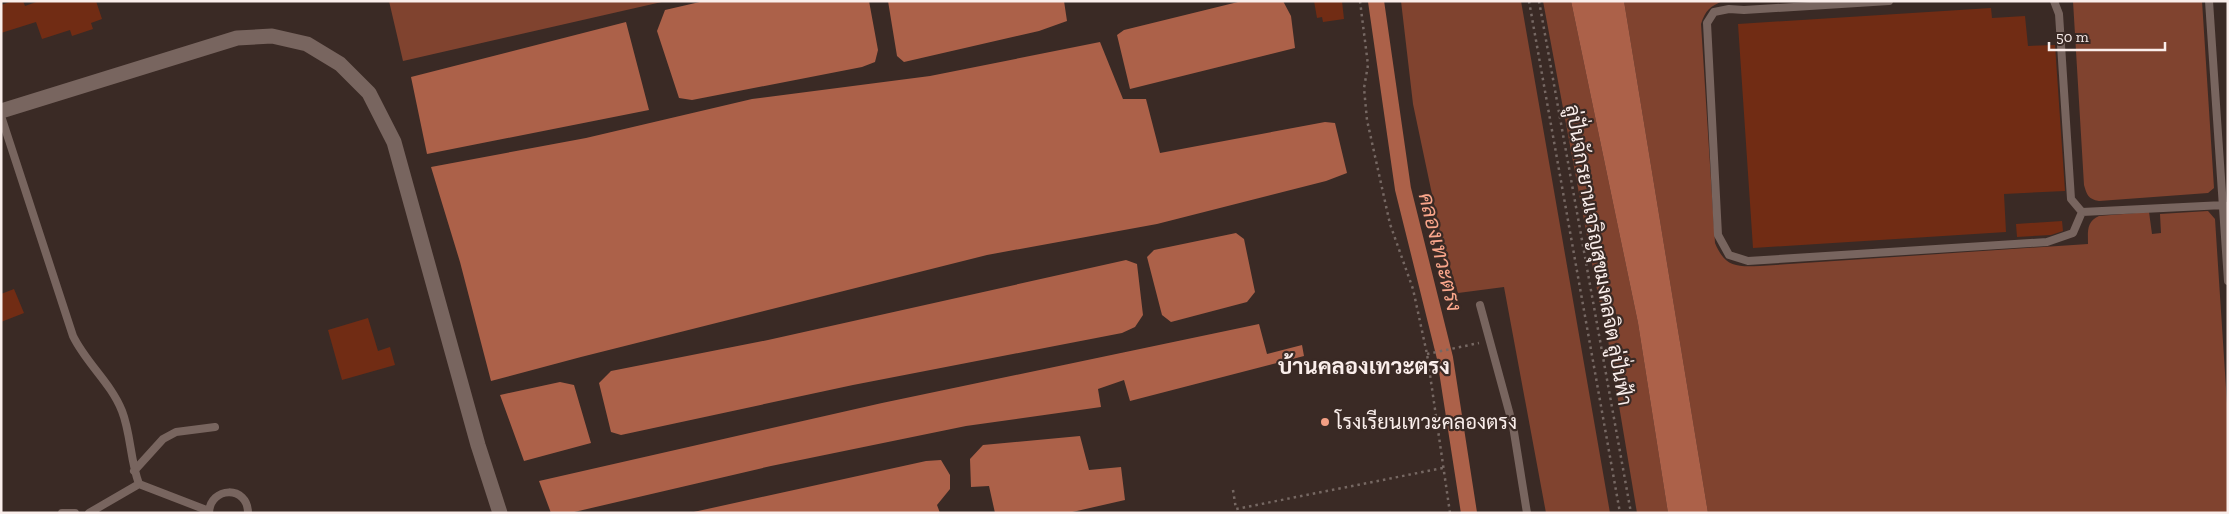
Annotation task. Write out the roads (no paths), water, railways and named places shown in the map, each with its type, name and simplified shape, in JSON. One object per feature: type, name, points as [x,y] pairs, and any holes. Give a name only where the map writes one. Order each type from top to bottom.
[{"type":"street","points":[[1,111],[237,38],[272,36],[306,44],[340,64],[369,93],[394,142],[478,445],[500,513]]},
{"type":"lane","points":[[1889,1],[1744,10],[1729,9],[1714,12],[1708,23],[1718,235],[1728,255],[1748,261],[2047,242],[2074,234],[2082,212]]},
{"type":"lane","points":[[2054,1],[2059,14],[2071,199],[2082,212]]},
{"type":"lane","points":[[2209,1],[2228,281]]},
{"type":"lane","points":[[1,116],[73,336],[78,347],[104,380],[122,411],[134,471],[139,484],[209,512],[210,504],[219,494],[231,492],[243,498],[247,503],[248,513]]},
{"type":"lane","points":[[2082,212],[2224,205]]},
{"type":"lane","points":[[1480,304],[1513,426],[1528,513]]},
{"type":"lane","points":[[134,471],[163,439],[176,432],[216,427]]},
{"type":"lane","points":[[88,513],[139,484]]},
{"type":"lane","points":[[62,513],[75,513]]},
{"type":"waterway","name":"คลองเทวะตรง","points":[[1376,1],[1403,189],[1445,358],[1469,513]]},
{"type":"place","name":"โรงเรียนเทวะคลองตรง","points":[[1325,422]]},
{"type":"district","name":"บ้านคลองเทวะตรง","points":[[1364,366]]}]
